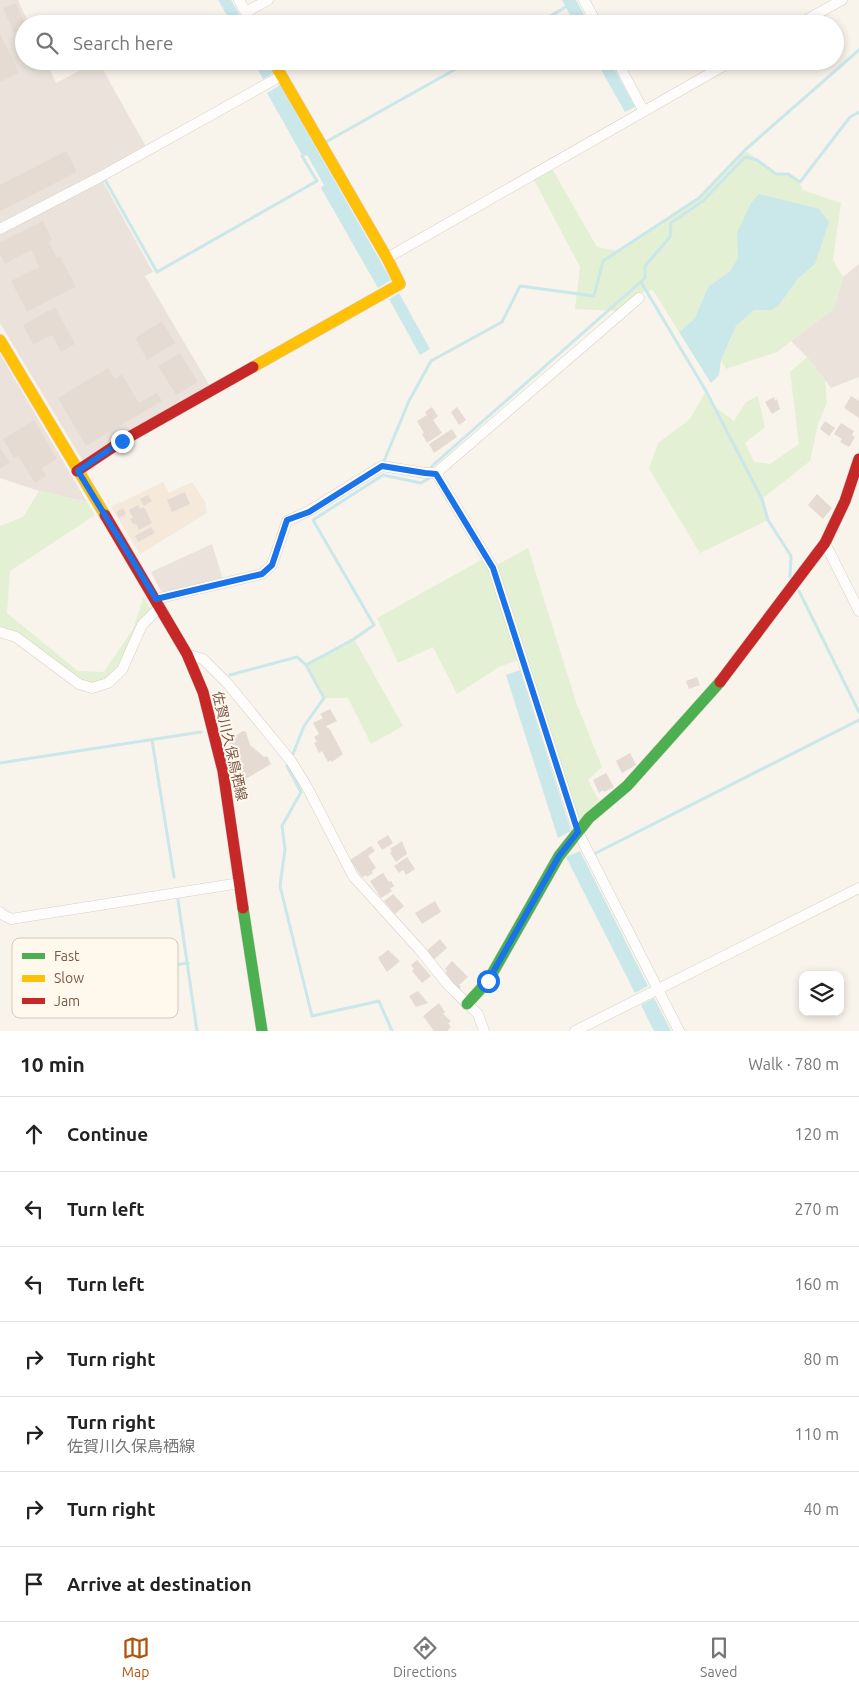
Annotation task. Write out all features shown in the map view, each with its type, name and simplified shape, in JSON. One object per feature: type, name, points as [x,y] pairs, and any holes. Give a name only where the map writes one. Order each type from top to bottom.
[{"type":"street","points":[[239,0],[248,15]]},
{"type":"street","points":[[246,12],[268,0]]},
{"type":"street","points":[[815,15],[842,0]]},
{"type":"street","points":[[586,1],[593,15]]},
{"type":"street","points":[[78,471],[122,441],[400,284],[387,258],[278,70]]},
{"type":"street","points":[[622,70],[644,110]]},
{"type":"street","points":[[387,258],[716,70]]},
{"type":"street","points":[[0,229],[100,177],[281,76]]},
{"type":"street","points":[[0,632],[16,637],[79,684],[92,688],[108,683],[122,670],[142,626],[158,603],[262,574],[272,565],[287,520],[309,512],[382,466],[431,473],[639,298]]},
{"type":"street","name":"佐賀川久保鳥栖線","points":[[0,340],[158,603],[187,654],[203,692],[223,771],[262,1031]]},
{"type":"street","points":[[467,1004],[488,981],[559,856],[571,840],[589,818],[627,786],[712,692],[825,543],[845,501],[859,459]]},
{"type":"street","points":[[431,473],[493,568],[571,840],[649,994],[679,1031]]},
{"type":"street","points":[[825,543],[859,611]]},
{"type":"street","points":[[187,654],[203,659],[228,684],[291,761],[353,876],[419,949],[449,986],[478,1014],[484,1031]]},
{"type":"street","points":[[0,912],[2,915],[11,918],[240,883]]},
{"type":"street","points":[[575,1031],[859,888]]},
{"type":"shaded area","points":[[0,0],[18,0],[25,15],[15,15],[15,70],[50,70],[56,83],[81,70],[103,70],[149,152],[102,180],[153,272],[145,276],[210,386],[83,461],[0,323]]},
{"type":"shaded area","points":[[859,264],[859,377],[831,388],[807,357],[791,341],[834,308],[843,277]]},
{"type":"shaded area","points":[[0,354],[87,502],[39,491],[0,478]]},
{"type":"shaded area","points":[[163,482],[169,493],[192,482],[205,502],[207,513],[140,554],[111,507]]},
{"type":"shaded area","points":[[212,544],[223,579],[163,595],[151,572]]},
{"type":"green space","points":[[745,150],[776,174],[796,179],[803,190],[841,203],[833,260],[843,277],[834,308],[777,352],[726,369],[721,360],[736,326],[754,310],[772,310],[779,305],[798,279],[815,264],[737,233],[738,258],[730,271],[708,287],[695,318],[679,332],[653,290],[636,294],[616,311],[575,309],[580,267],[533,178],[551,167],[597,247],[618,251],[699,198]]},
{"type":"green space","points":[[807,357],[825,380],[827,403],[818,424],[810,461],[762,499],[768,520],[700,553],[649,469],[658,443],[690,419],[706,391],[715,407],[734,421],[746,402],[758,396],[765,427],[745,443],[754,462],[770,464],[799,444],[790,372]]},
{"type":"green space","points":[[39,491],[87,502],[95,515],[10,571],[7,613],[78,671],[104,672],[133,629],[144,596],[151,610],[121,665],[103,681],[94,684],[79,681],[0,629],[0,526],[23,517]]},
{"type":"green space","points":[[528,548],[576,702],[602,767],[588,780],[599,801],[579,821],[526,657],[499,667],[457,694],[433,647],[398,663],[377,618],[481,560],[497,565]]},
{"type":"green space","points":[[354,639],[403,726],[371,744],[348,698],[324,698],[306,665]]},
{"type":"water","points":[[218,0],[231,0],[240,15],[227,15]]},
{"type":"water","points":[[562,0],[576,0],[584,15],[570,15]]},
{"type":"water","points":[[258,70],[271,70],[273,73],[263,79]]},
{"type":"water","points":[[601,70],[615,70],[635,107],[625,112]]},
{"type":"water","points":[[280,85],[391,280],[378,288],[321,188],[324,185],[306,153],[302,155],[267,93]]},
{"type":"water","points":[[759,194],[819,209],[829,222],[815,264],[798,279],[779,305],[772,310],[754,310],[736,326],[721,360],[719,375],[711,383],[679,332],[695,318],[708,287],[730,271],[738,258],[737,233],[751,203]]},
{"type":"water","points":[[399,293],[430,349],[420,355],[389,299]]},
{"type":"water","points":[[520,670],[571,831],[558,838],[506,675]]},
{"type":"water","points":[[580,851],[648,986],[635,993],[566,857]]},
{"type":"water","points":[[654,998],[671,1031],[654,1031],[641,1005]]},
{"type":"building","points":[[16,3],[21,15],[15,15],[15,33],[14,33],[3,8]]},
{"type":"building","points":[[0,34],[15,65],[15,70],[18,70],[19,73],[0,82]]},
{"type":"building","points":[[66,151],[77,172],[0,211],[0,185]]},
{"type":"building","points":[[43,221],[52,240],[49,242],[57,258],[60,256],[76,287],[27,312],[11,281],[39,267],[31,250],[5,264],[0,254],[0,242]]},
{"type":"building","points":[[55,307],[75,344],[61,352],[52,335],[33,345],[23,325]]},
{"type":"building","points":[[162,321],[175,343],[147,360],[135,338]]},
{"type":"building","points":[[180,353],[198,382],[176,395],[158,366]]},
{"type":"building","points":[[108,368],[115,379],[122,374],[139,403],[157,393],[162,401],[86,446],[58,398]]},
{"type":"building","points":[[851,396],[859,401],[859,418],[844,408]]},
{"type":"building","points":[[774,397],[775,401],[777,399],[780,409],[772,414],[765,402]]},
{"type":"building","points":[[432,407],[438,416],[433,420],[442,433],[427,443],[417,421],[427,415],[425,412]]},
{"type":"building","points":[[457,407],[466,420],[459,425],[451,412]]},
{"type":"building","points":[[34,420],[57,459],[42,468],[46,476],[35,483],[18,456],[14,458],[3,439]]},
{"type":"building","points":[[825,421],[835,428],[829,436],[820,429]]},
{"type":"building","points":[[841,423],[854,431],[852,435],[855,437],[849,447],[840,442],[842,439],[834,434]]},
{"type":"building","points":[[452,429],[457,437],[434,453],[429,444]]},
{"type":"building","points":[[0,447],[10,463],[0,468]]},
{"type":"building","points":[[185,492],[190,504],[172,512],[167,500]]},
{"type":"building","points":[[817,494],[832,508],[823,519],[808,505]]},
{"type":"building","points":[[148,495],[152,501],[144,506],[140,499]]},
{"type":"building","points":[[138,505],[140,509],[144,507],[152,523],[139,530],[136,523],[134,525],[130,519],[133,518],[129,510]]},
{"type":"building","points":[[123,508],[126,514],[119,518],[116,512]]},
{"type":"building","points":[[151,527],[155,533],[138,542],[135,536]]},
{"type":"building","points":[[697,677],[700,685],[689,689],[686,681]]},
{"type":"building","points":[[330,709],[337,721],[326,726],[329,728],[343,754],[332,762],[331,760],[328,762],[322,751],[319,753],[314,743],[317,742],[314,737],[319,734],[313,723],[323,718],[320,714]]},
{"type":"building","points":[[243,731],[246,732],[250,745],[264,757],[267,756],[271,764],[239,783],[235,776],[228,740]]},
{"type":"building","points":[[630,753],[636,765],[622,773],[616,761]]},
{"type":"building","points":[[606,773],[614,787],[599,793],[593,780]]},
{"type":"building","points":[[388,835],[393,843],[382,850],[377,842]]},
{"type":"building","points":[[402,841],[407,854],[396,862],[390,853],[392,851],[390,849]]},
{"type":"building","points":[[371,846],[375,851],[368,856],[376,868],[367,877],[366,875],[362,877],[350,860]]},
{"type":"building","points":[[407,857],[415,869],[406,875],[403,870],[399,873],[394,866]]},
{"type":"building","points":[[383,873],[394,886],[390,889],[392,891],[381,898],[370,881]]},
{"type":"building","points":[[393,894],[404,906],[395,914],[384,901]]},
{"type":"building","points":[[435,901],[441,912],[422,924],[415,913]]},
{"type":"building","points":[[440,939],[447,948],[432,961],[425,952]]},
{"type":"building","points":[[388,950],[400,961],[387,972],[378,958]]},
{"type":"building","points":[[417,960],[431,976],[422,983],[412,971],[414,969],[411,965]]},
{"type":"building","points":[[452,961],[468,977],[459,985],[461,987],[457,991],[444,974],[447,971],[445,969]]},
{"type":"building","points":[[418,991],[428,1003],[416,1007],[409,996]]},
{"type":"building","points":[[439,1003],[445,1012],[443,1014],[451,1021],[448,1023],[451,1027],[447,1031],[434,1031],[423,1016]]},
{"type":"waterway","points":[[552,15],[569,5]]},
{"type":"waterway","points":[[844,63],[859,50]]},
{"type":"waterway","points":[[324,143],[454,70]]},
{"type":"waterway","points":[[384,461],[409,401],[431,361],[502,322],[520,286],[594,296],[603,261],[699,198],[745,150],[836,70]]},
{"type":"waterway","points":[[230,675],[297,657],[306,665],[354,639],[374,625],[313,520],[383,475],[421,483],[428,479],[432,466],[645,278],[645,266],[670,237],[671,223],[703,201],[745,157],[757,160],[776,174],[788,174],[800,182],[850,117],[859,112]]},
{"type":"waterway","points":[[102,181],[105,180],[157,272],[317,181],[302,156],[308,153]]},
{"type":"waterway","points":[[641,282],[706,391],[762,499],[768,520],[791,556],[790,577]]},
{"type":"waterway","points":[[799,591],[859,712]]},
{"type":"waterway","points":[[293,754],[304,726],[324,698],[306,665]]},
{"type":"waterway","points":[[859,720],[594,854],[859,720]]},
{"type":"waterway","points":[[0,763],[201,732]]},
{"type":"waterway","points":[[152,740],[174,877]]},
{"type":"waterway","points":[[287,766],[301,792],[282,826],[285,849],[280,886],[312,1016],[379,1001],[392,1031]]},
{"type":"waterway","points":[[178,900],[197,1031]]},
{"type":"waterway","points":[[178,964],[188,963]]},
{"type":"traffic: fast","points":[[467,1004],[488,981],[559,856],[589,818],[627,786],[720,682]]},
{"type":"traffic: fast","points":[[243,908],[262,1031]]},
{"type":"traffic: slow","points":[[253,367],[400,284],[387,258],[278,70]]},
{"type":"traffic: slow","points":[[0,340],[105,515]]},
{"type":"traffic: jam","points":[[77,471],[122,441],[253,367]]},
{"type":"traffic: jam","points":[[720,682],[825,543],[845,501],[859,459]]},
{"type":"traffic: jam","points":[[105,515],[187,654],[203,692],[223,771],[243,908]]},
{"type":"route","points":[[122,441],[78,471],[156,599],[262,574],[272,565],[287,520],[309,512],[382,466],[436,474],[493,568],[578,832],[559,856],[488,981]]}]
